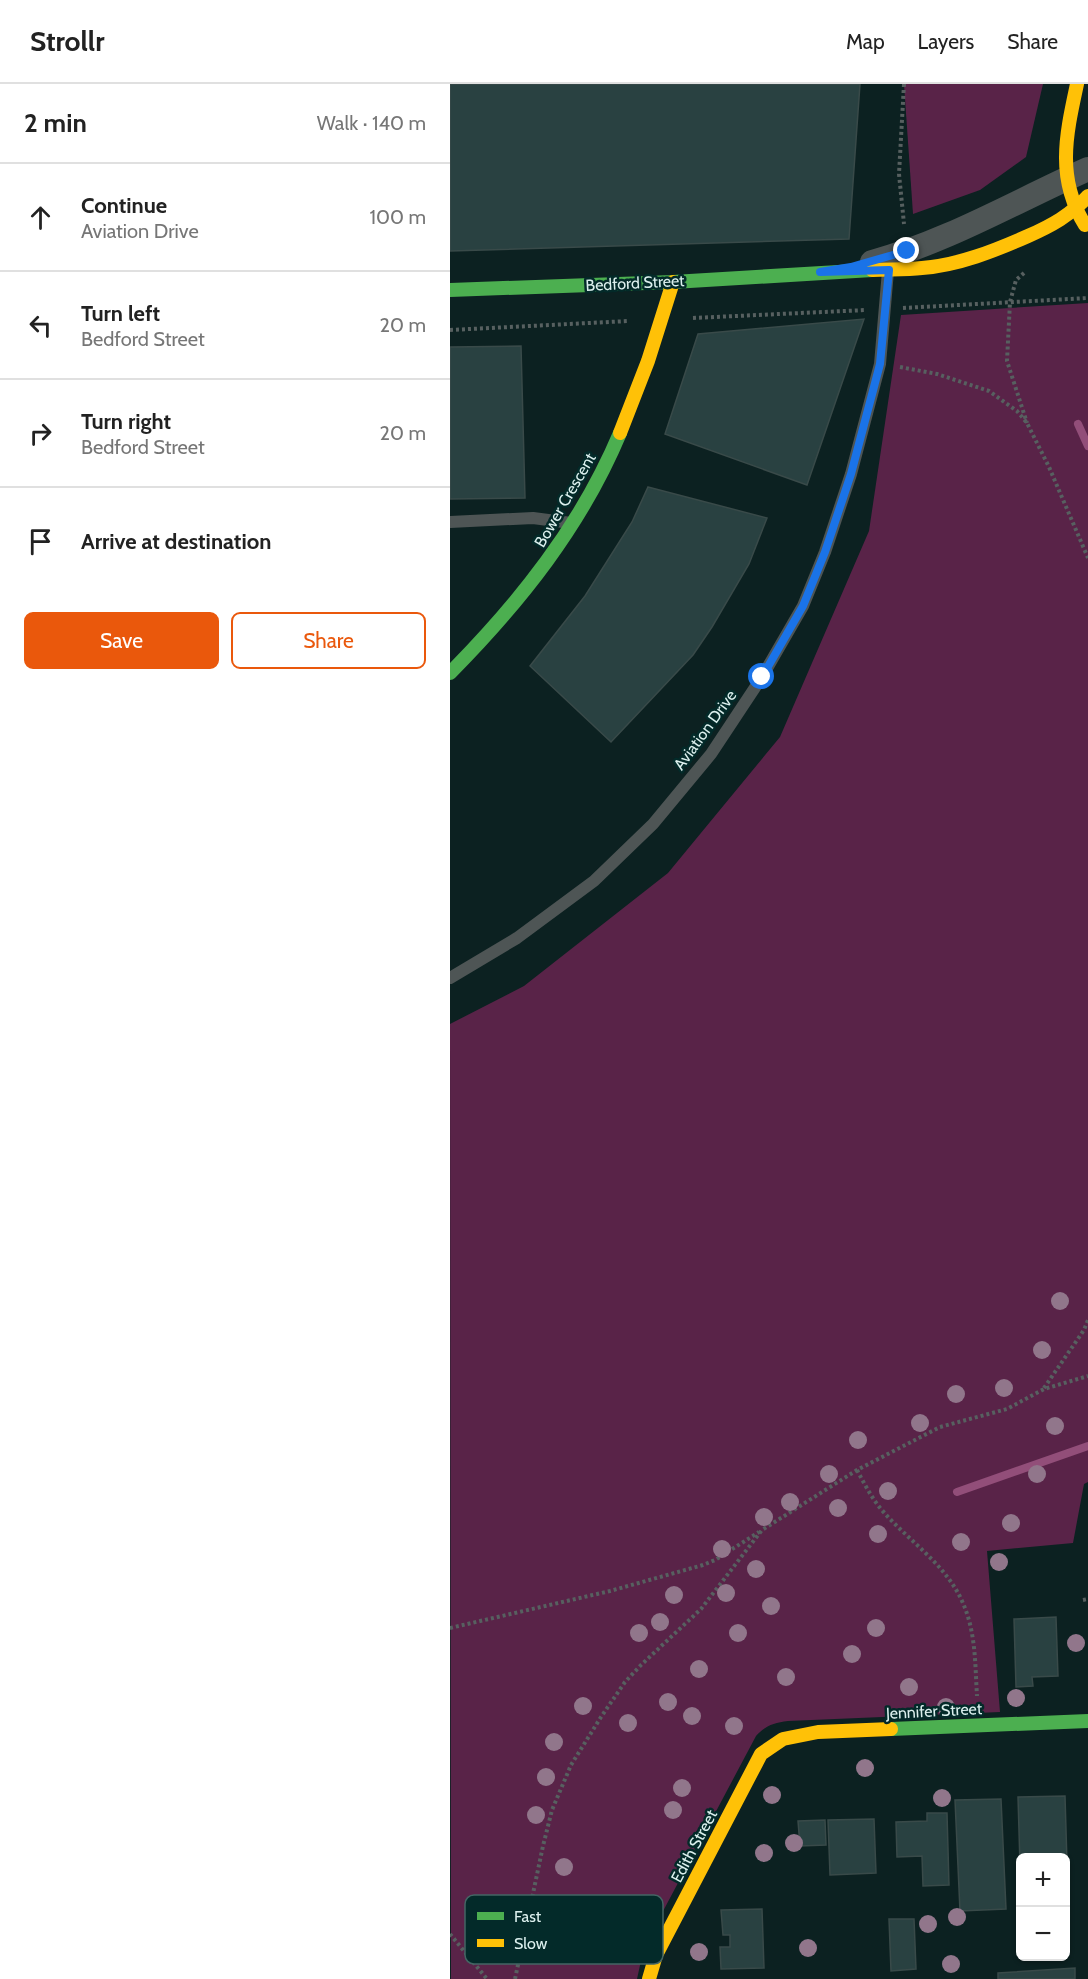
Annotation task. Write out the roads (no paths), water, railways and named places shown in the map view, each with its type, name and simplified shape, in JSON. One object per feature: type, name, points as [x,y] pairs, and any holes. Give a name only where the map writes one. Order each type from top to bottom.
[{"type":"street","points":[[1077,84],[1067,137],[1066,179],[1075,211],[1088,229]]},
{"type":"street","name":"Bedford Street","points":[[820,272],[851,267],[907,251],[964,229],[1088,169]]},
{"type":"street","name":"Bedford Street","points":[[450,291],[673,282],[924,268],[971,259],[1044,229],[1075,211],[1088,196]]},
{"type":"street","name":"Bower Crescent","points":[[450,673],[474,649],[543,568],[593,491],[611,454],[663,320],[673,282]]},
{"type":"street","name":"Jennifer Street","points":[[783,1739],[818,1732],[1088,1721]]},
{"type":"street","name":"Edith Street","points":[[663,1942],[761,1754],[783,1739]]},
{"type":"street","name":"Edith Street","points":[[649,1979],[653,1964]]},
{"type":"lane","name":"Aviation Drive","points":[[450,978],[517,938],[594,881],[653,824],[711,754],[762,677],[803,606],[825,552],[851,474],[880,364],[889,270]]},
{"type":"lane","points":[[450,522],[533,518],[573,524]]},
{"type":"waterway","points":[[1078,424],[1088,446]]},
{"type":"waterway","points":[[957,1492],[1088,1446]]}]
